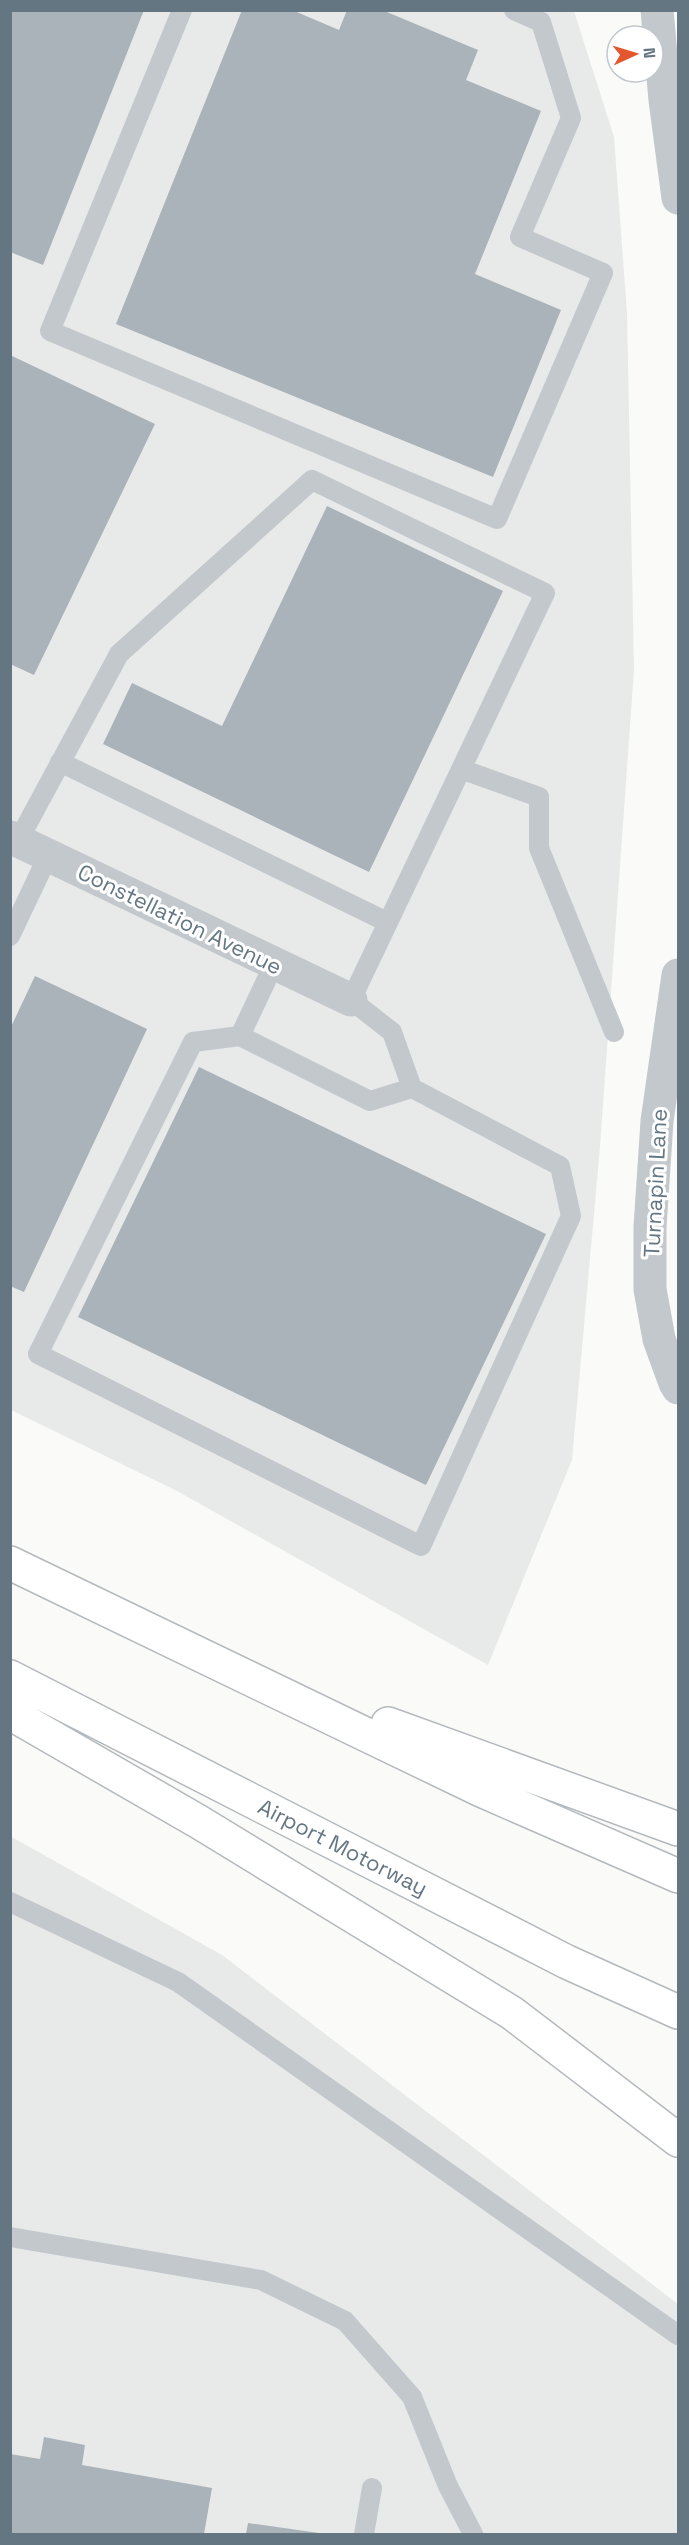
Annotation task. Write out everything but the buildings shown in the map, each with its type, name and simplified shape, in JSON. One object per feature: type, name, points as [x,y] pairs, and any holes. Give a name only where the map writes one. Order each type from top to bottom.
[{"type":"highway","points":[[20,1568],[402,1730],[678,1829]]},
{"type":"highway","points":[[20,1568],[481,1790],[678,1876]]},
{"type":"highway","name":"Airport Motorway","points":[[10,1677],[567,1962],[678,2012]]},
{"type":"highway","points":[[10,1713],[209,1828],[512,2013],[678,2140]]},
{"type":"highway","points":[[567,1962],[678,2034]]},
{"type":"street","points":[[657,10],[665,100],[678,198]]},
{"type":"street","points":[[660,84],[665,100]]},
{"type":"street","name":"Constellation Avenue","points":[[14,839],[351,1000]]},
{"type":"street","name":"Turnapin Lane","points":[[678,975],[657,1121],[650,1227],[650,1289],[659,1339],[678,1388]]},
{"type":"lane","points":[[182,10],[50,331],[497,519],[603,273],[520,237],[571,118],[541,21],[514,10]]},
{"type":"lane","points":[[14,839],[60,762],[119,654],[312,480],[545,593],[351,1000],[392,1032],[412,1088],[560,1166],[571,1216],[421,1546],[38,1354],[193,1042],[240,1036],[370,1101],[412,1088]]},
{"type":"lane","points":[[60,762],[387,922]]},
{"type":"lane","points":[[461,769],[539,797],[539,848],[614,1032]]},
{"type":"lane","points":[[10,936],[48,856]]},
{"type":"lane","points":[[240,1036],[274,964]]},
{"type":"lane","points":[[10,1902],[178,1982],[678,2335]]},
{"type":"lane","points":[[10,2237],[261,2280],[345,2321],[412,2397],[448,2486],[473,2535]]},
{"type":"lane","points":[[364,2535],[372,2488]]},
{"type":"shaded area","points":[[10,11],[574,11],[614,137],[627,313],[634,670],[600,1147],[572,1460],[488,1665],[177,1491],[11,1410]]},
{"type":"shaded area","points":[[10,1836],[222,1955],[678,2304],[678,2534],[11,2534]]}]
